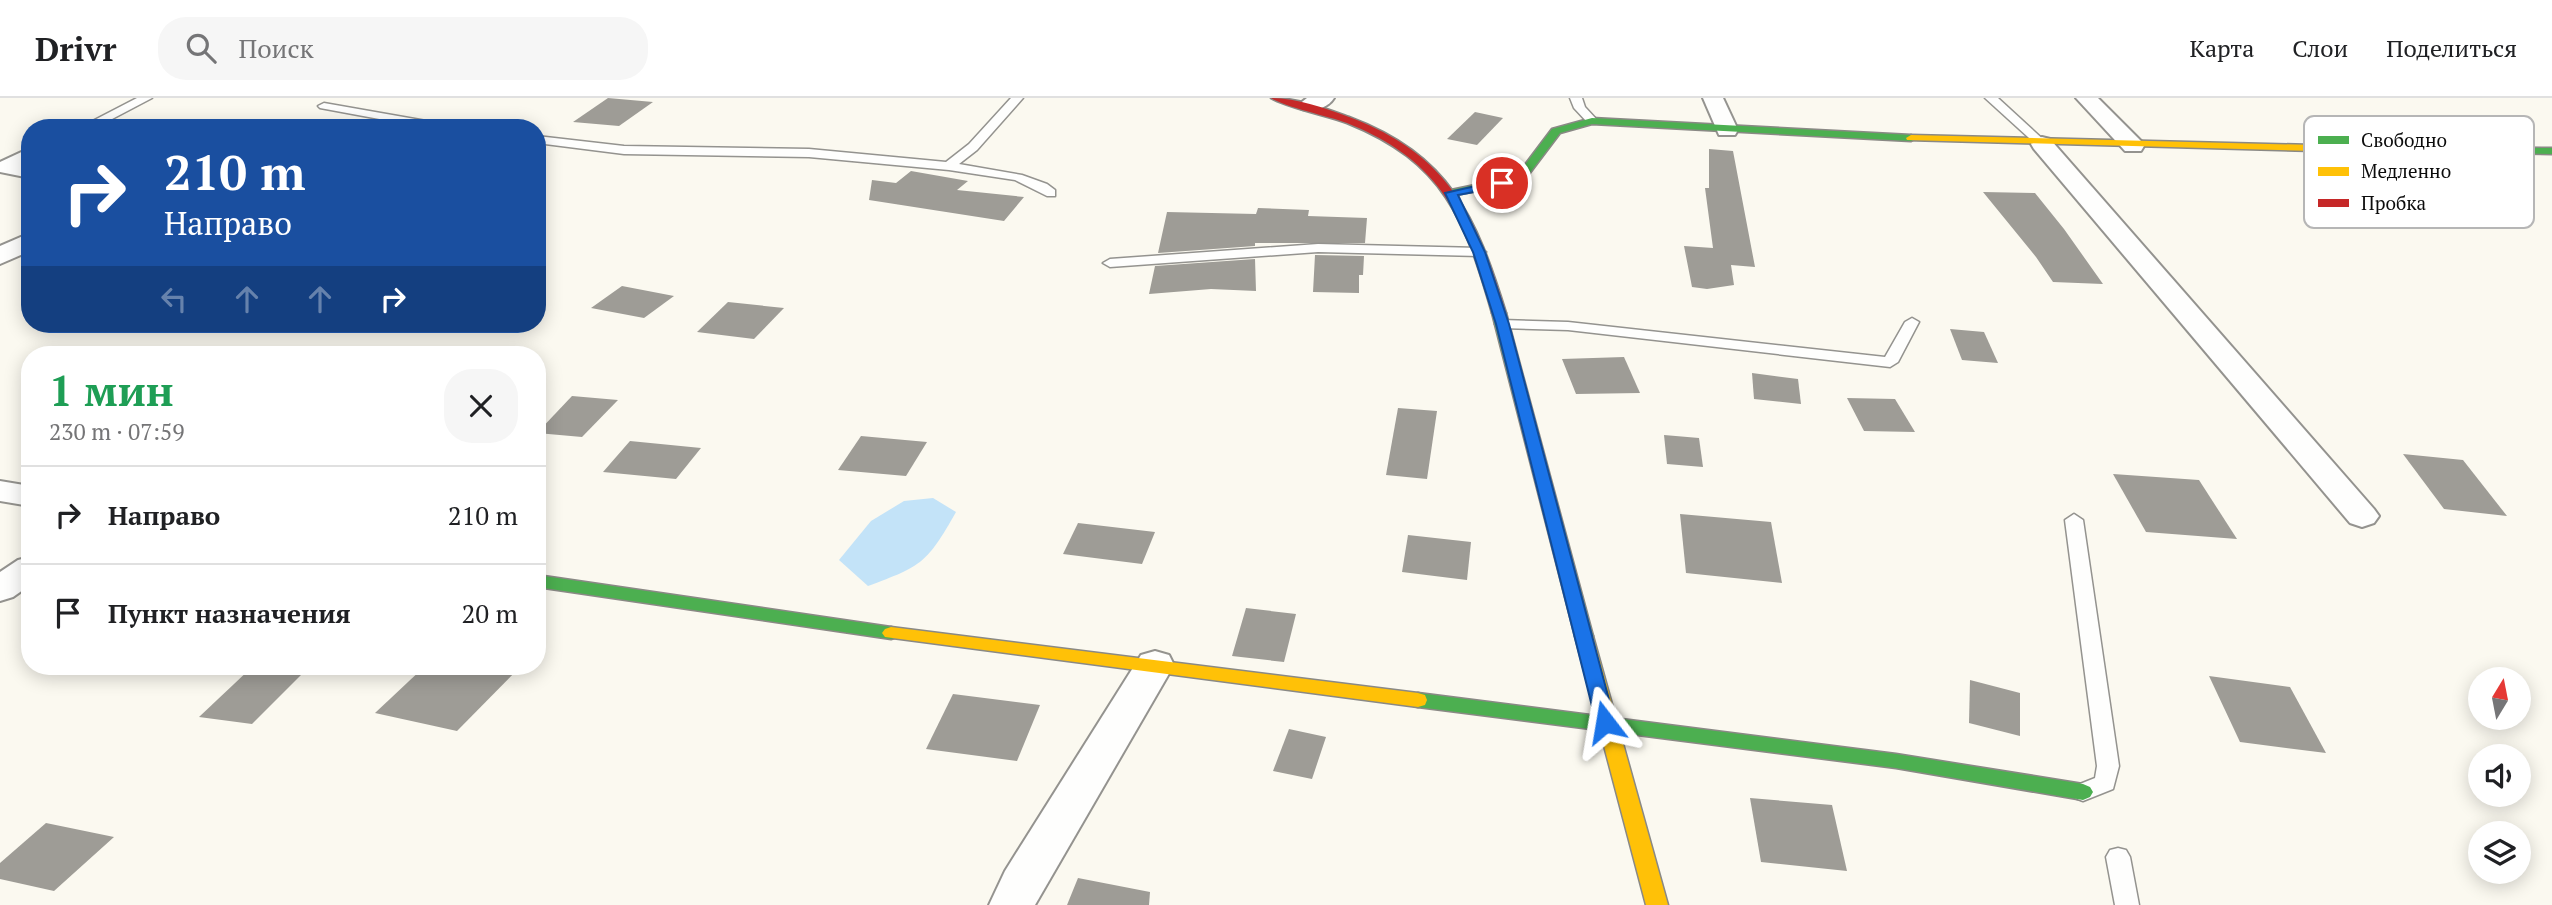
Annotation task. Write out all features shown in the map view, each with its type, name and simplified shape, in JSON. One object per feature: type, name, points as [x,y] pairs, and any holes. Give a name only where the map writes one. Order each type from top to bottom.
[{"type":"street","points":[[1276,98],[1317,102],[1389,139],[1419,160],[1451,193],[1479,252],[1503,324],[1605,722],[1657,905]]},
{"type":"street","points":[[1713,98],[1727,130]]},
{"type":"street","points":[[2086,98],[2133,146]]},
{"type":"street","points":[[1451,193],[1502,183],[1525,172],[1556,131],[1592,121],[1873,139],[2304,148]]},
{"type":"street","points":[[2042,144],[2362,516]]},
{"type":"street","points":[[0,149],[21,152]]},
{"type":"street","points":[[2534,151],[2552,151]]},
{"type":"street","points":[[21,159],[8,167],[21,169]]},
{"type":"street","points":[[0,256],[21,246]]},
{"type":"street","points":[[0,491],[21,494]]},
{"type":"street","points":[[0,589],[21,574]]},
{"type":"street","points":[[546,582],[783,619],[1896,761],[2082,792]]},
{"type":"street","points":[[1012,905],[1021,884],[1155,665]]},
{"type":"lane","points":[[103,119],[146,98]]},
{"type":"lane","points":[[949,166],[973,146],[1017,98]]},
{"type":"lane","points":[[1576,98],[1580,108],[1592,121]]},
{"type":"lane","points":[[1991,98],[2042,144]]},
{"type":"lane","points":[[324,106],[398,119]]},
{"type":"lane","points":[[546,140],[624,150],[809,153],[949,166],[1027,180],[1044,185],[1051,193]]},
{"type":"lane","points":[[1110,263],[1318,248],[1479,252]]},
{"type":"lane","points":[[1503,324],[1567,326],[1890,362],[1912,321]]},
{"type":"lane","points":[[2074,520],[2108,766],[2105,783],[2082,792]]},
{"type":"lane","points":[[2118,857],[2127,905]]},
{"type":"water","points":[[933,498],[956,512],[930,553],[912,567],[868,586],[839,560],[871,521],[904,501]]},
{"type":"building","points":[[608,98],[653,102],[619,126],[573,122]]},
{"type":"building","points":[[1475,112],[1503,118],[1477,145],[1447,139]]},
{"type":"building","points":[[1709,149],[1733,151],[1755,267],[1731,265],[1734,285],[1707,289],[1692,287],[1684,246],[1713,248],[1705,188],[1709,188]]},
{"type":"building","points":[[911,171],[968,181],[957,190],[1024,197],[1004,221],[869,200],[872,180],[896,183]]},
{"type":"building","points":[[1983,192],[2035,193],[2103,284],[2053,282]]},
{"type":"building","points":[[1258,208],[1309,210],[1308,216],[1367,218],[1365,243],[1255,243],[1255,246],[1158,253],[1167,212],[1256,214]]},
{"type":"building","points":[[1315,255],[1364,256],[1363,275],[1359,275],[1359,293],[1313,292]]},
{"type":"building","points":[[1255,259],[1256,291],[1211,289],[1149,294],[1155,266]]},
{"type":"building","points":[[622,286],[674,296],[644,318],[591,308]]},
{"type":"building","points":[[728,302],[784,308],[754,339],[697,332]]},
{"type":"building","points":[[1950,329],[1984,332],[1998,363],[1962,360]]},
{"type":"building","points":[[1624,357],[1640,393],[1576,394],[1562,359]]},
{"type":"building","points":[[1752,373],[1798,379],[1801,404],[1754,399]]},
{"type":"building","points":[[572,396],[618,400],[582,437],[546,434],[546,423]]},
{"type":"building","points":[[1847,398],[1895,399],[1915,432],[1864,431]]},
{"type":"building","points":[[1398,408],[1437,411],[1427,479],[1386,475]]},
{"type":"building","points":[[1664,435],[1699,438],[1703,467],[1667,464]]},
{"type":"building","points":[[861,436],[927,442],[906,476],[838,470]]},
{"type":"building","points":[[630,441],[701,448],[676,479],[603,472]]},
{"type":"building","points":[[2403,454],[2463,460],[2507,516],[2444,509]]},
{"type":"building","points":[[2113,474],[2199,480],[2237,539],[2146,532]]},
{"type":"building","points":[[1680,514],[1771,522],[1782,583],[1686,573]]},
{"type":"building","points":[[1078,523],[1155,532],[1142,564],[1063,554]]},
{"type":"building","points":[[1408,535],[1471,542],[1467,580],[1402,572]]},
{"type":"building","points":[[1246,608],[1296,614],[1284,662],[1232,656]]},
{"type":"building","points":[[244,675],[301,675],[252,724],[199,717]]},
{"type":"building","points":[[415,675],[512,675],[457,731],[375,713]]},
{"type":"building","points":[[2209,676],[2290,687],[2326,753],[2240,742]]},
{"type":"building","points":[[1970,680],[2020,693],[2020,736],[1969,723]]},
{"type":"building","points":[[953,694],[1040,705],[1017,761],[926,749]]},
{"type":"building","points":[[1289,729],[1326,737],[1312,779],[1273,771]]},
{"type":"building","points":[[1750,798],[1832,805],[1847,871],[1761,862]]},
{"type":"building","points":[[46,823],[114,837],[54,891],[0,879],[0,863]]},
{"type":"building","points":[[1078,878],[1150,892],[1149,905],[1067,905]]},
{"type":"traffic: fast","points":[[1451,193],[1502,183],[1525,172],[1556,131],[1592,121],[1911,138]]},
{"type":"traffic: fast","points":[[2534,151],[2552,151]]},
{"type":"traffic: fast","points":[[1499,313],[1584,636]]},
{"type":"traffic: fast","points":[[546,582],[891,633]]},
{"type":"traffic: fast","points":[[1418,700],[1896,761],[2083,792]]},
{"type":"traffic: slow","points":[[1911,138],[2304,148]]},
{"type":"traffic: slow","points":[[891,633],[1418,700]]},
{"type":"traffic: slow","points":[[1584,636],[1657,905]]},
{"type":"traffic: jam","points":[[1276,98],[1326,112],[1377,133],[1401,147],[1441,181],[1457,203],[1470,229],[1499,313]]},
{"type":"route","points":[[1502,183],[1451,193],[1479,252],[1503,324],[1605,722]]}]
